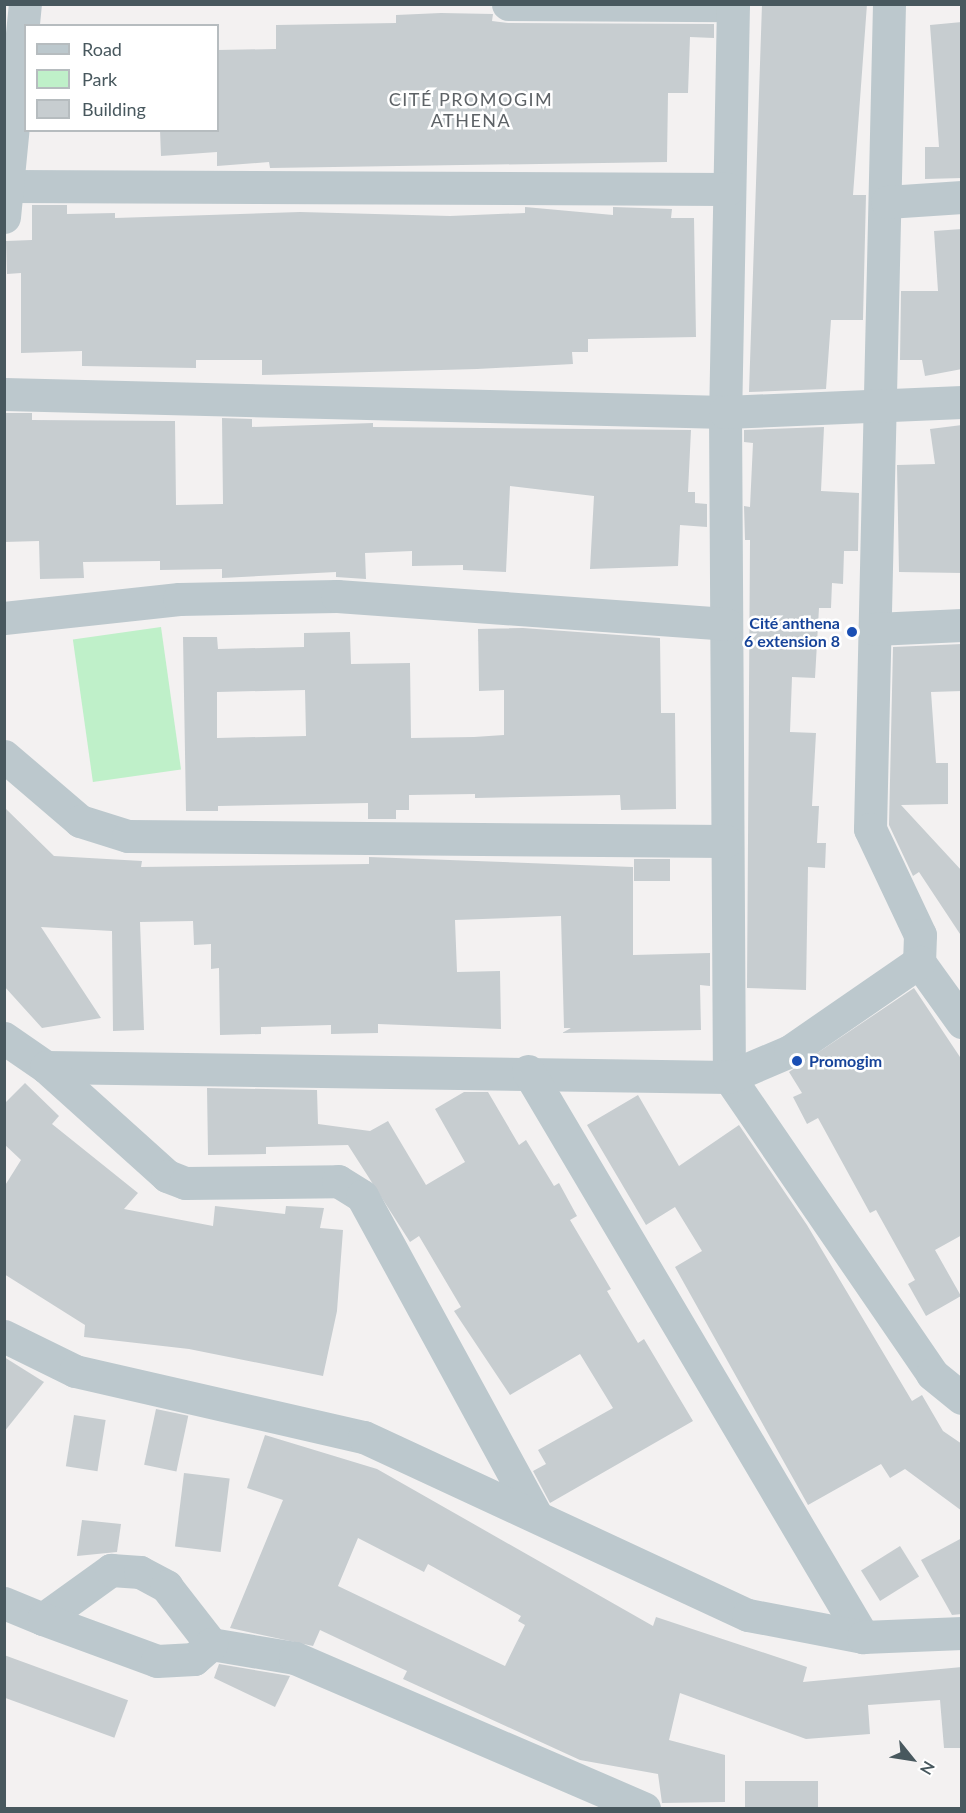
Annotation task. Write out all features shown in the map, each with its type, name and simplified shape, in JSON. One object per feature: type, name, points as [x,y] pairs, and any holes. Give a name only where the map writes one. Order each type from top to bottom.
[{"type":"street","points":[[25,4],[8,189],[728,189]]},
{"type":"street","points":[[508,4],[733,5],[724,412],[729,1077],[932,1374],[962,1398]]},
{"type":"street","points":[[889,4],[887,201],[870,830],[920,935],[919,962],[962,1022]]},
{"type":"street","points":[[887,201],[962,197]]},
{"type":"street","points":[[4,394],[724,412],[881,409],[962,402]]},
{"type":"street","points":[[7,625],[179,599],[337,596],[726,624]]},
{"type":"street","points":[[875,629],[962,625]]},
{"type":"street","points":[[4,756],[80,821],[128,836],[726,841]]},
{"type":"street","points":[[46,1067],[528,1071],[729,1077],[790,1051],[919,962]]},
{"type":"street","points":[[4,1038],[46,1067],[167,1176],[185,1184],[338,1181],[362,1196],[534,1512]]},
{"type":"street","points":[[528,1071],[863,1637]]},
{"type":"street","points":[[4,1336],[75,1371],[364,1437],[534,1512],[748,1616],[863,1637],[962,1633]]},
{"type":"street","points":[[43,1619],[111,1570],[140,1572],[166,1586],[211,1644],[295,1658],[644,1809]]},
{"type":"street","points":[[4,1603],[156,1661],[194,1659],[211,1644]]},
{"type":"green space","points":[[161,627],[181,770],[93,782],[73,639]]},
{"type":"building","points":[[762,4],[867,4],[853,195],[866,195],[863,320],[831,320],[826,389],[749,392]]},
{"type":"building","points":[[493,14],[492,21],[508,23],[714,24],[714,38],[690,37],[688,93],[668,93],[667,162],[270,168],[269,162],[217,166],[217,152],[161,156],[160,132],[219,132],[219,50],[276,49],[276,25],[396,23],[396,15]]},
{"type":"building","points":[[962,22],[962,178],[925,179],[925,147],[939,147],[930,25]]},
{"type":"building","points":[[32,205],[67,205],[67,214],[115,213],[115,218],[300,212],[450,216],[525,213],[525,207],[613,215],[613,207],[672,209],[671,218],[694,218],[696,337],[588,339],[588,352],[572,352],[573,364],[477,369],[262,375],[262,360],[196,360],[196,368],[82,366],[82,351],[21,353],[21,273],[7,274],[6,241],[32,240]]},
{"type":"building","points":[[962,229],[962,369],[925,376],[922,360],[900,360],[901,291],[938,291],[934,231]]},
{"type":"building","points":[[4,413],[32,413],[32,420],[175,421],[176,505],[223,504],[222,418],[252,419],[252,427],[373,423],[373,427],[691,430],[688,492],[695,492],[695,503],[707,504],[707,527],[680,525],[678,566],[590,569],[594,496],[510,486],[506,572],[463,570],[463,565],[412,566],[412,551],[365,553],[366,579],[336,577],[336,572],[222,578],[222,569],[160,570],[160,561],[83,562],[84,578],[40,579],[39,541],[4,542]]},
{"type":"building","points":[[962,425],[962,573],[899,572],[897,465],[935,464],[930,429]]},
{"type":"building","points":[[824,427],[821,491],[859,493],[858,551],[844,551],[843,584],[832,583],[831,608],[819,608],[815,678],[792,677],[790,732],[816,733],[812,806],[819,806],[817,843],[826,843],[825,868],[808,867],[806,990],[747,988],[750,540],[745,540],[744,506],[750,507],[753,443],[744,442],[744,430]]},
{"type":"building","points":[[523,628],[660,638],[661,713],[675,713],[676,809],[621,810],[620,795],[475,798],[475,794],[409,795],[409,810],[396,810],[396,819],[368,819],[368,803],[218,806],[218,811],[186,811],[183,637],[217,637],[218,649],[304,647],[304,633],[350,632],[351,664],[410,663],[411,738],[504,735],[504,690],[479,691],[478,629]],"holes":[[[305,690],[306,736],[217,738],[217,692]]]},
{"type":"building","points":[[962,644],[962,691],[931,692],[936,763],[948,763],[948,804],[901,805],[962,871],[962,937],[919,872],[913,876],[889,825],[893,647]]},
{"type":"building","points":[[4,807],[54,856],[142,861],[141,867],[369,864],[369,857],[633,867],[633,955],[710,953],[710,986],[700,985],[701,1030],[562,1033],[571,1028],[564,1028],[561,916],[455,920],[457,972],[500,971],[501,1029],[378,1024],[378,1033],[331,1034],[331,1025],[261,1027],[261,1034],[220,1035],[219,968],[211,969],[211,944],[194,945],[193,921],[140,922],[144,1030],[113,1031],[112,931],[41,927],[101,1018],[42,1028],[4,986]]},
{"type":"building","points":[[634,859],[670,859],[670,881],[634,881]]},
{"type":"building","points":[[914,988],[962,1060],[962,1235],[935,1250],[961,1296],[926,1316],[908,1284],[915,1280],[876,1210],[870,1213],[818,1118],[807,1124],[793,1097],[802,1093],[789,1072]]},
{"type":"building","points":[[25,1083],[59,1116],[52,1124],[138,1193],[124,1209],[213,1226],[215,1206],[285,1214],[286,1206],[324,1208],[320,1228],[343,1230],[337,1311],[323,1376],[189,1349],[84,1337],[85,1325],[4,1274],[4,1187],[21,1160],[4,1144],[4,1104]]},
{"type":"building","points":[[207,1088],[317,1090],[318,1124],[370,1131],[388,1121],[426,1185],[465,1162],[435,1109],[464,1092],[488,1092],[519,1145],[526,1140],[554,1186],[559,1183],[577,1216],[570,1220],[611,1289],[607,1291],[638,1343],[644,1339],[693,1421],[550,1503],[533,1471],[546,1464],[538,1450],[613,1408],[580,1354],[510,1395],[454,1311],[461,1307],[419,1236],[410,1242],[348,1145],[266,1147],[266,1154],[208,1155]]},
{"type":"building","points":[[638,1095],[679,1166],[739,1125],[807,1225],[912,1401],[922,1395],[943,1431],[962,1444],[962,1511],[905,1469],[890,1478],[881,1464],[808,1505],[675,1267],[702,1251],[675,1207],[646,1225],[587,1125]]},
{"type":"building","points":[[4,1357],[44,1382],[4,1432]]},
{"type":"building","points":[[156,1409],[188,1416],[176,1472],[144,1465]]},
{"type":"building","points":[[74,1415],[106,1420],[97,1471],[66,1466]]},
{"type":"building","points":[[265,1435],[377,1469],[653,1626],[656,1617],[807,1667],[803,1682],[962,1667],[962,1748],[944,1748],[940,1700],[868,1705],[870,1734],[806,1739],[680,1693],[669,1740],[725,1755],[725,1802],[662,1803],[658,1774],[580,1760],[403,1679],[407,1671],[320,1630],[313,1646],[230,1628],[283,1500],[247,1488]],"holes":[[[358,1538],[424,1572],[428,1564],[521,1616],[518,1621],[525,1625],[505,1666],[338,1586]]]},
{"type":"building","points":[[184,1473],[230,1479],[221,1552],[175,1546]]},
{"type":"building","points":[[82,1520],[121,1524],[117,1552],[77,1556]]},
{"type":"building","points":[[962,1538],[962,1614],[952,1615],[921,1560]]},
{"type":"building","points":[[900,1546],[919,1577],[880,1601],[861,1570]]},
{"type":"building","points":[[4,1655],[128,1700],[114,1738],[4,1698]]},
{"type":"building","points":[[219,1664],[290,1676],[275,1707],[214,1678]]},
{"type":"building","points":[[745,1781],[818,1781],[818,1808],[745,1808]]},
{"type":"place","name":"Cité anthena 6 extension 8","points":[[852,632]]},
{"type":"place","name":"Promogim","points":[[797,1061]]},
{"type":"district","name":"CITÉ PROMOGIM ATHENA","points":[[471,110]]}]
